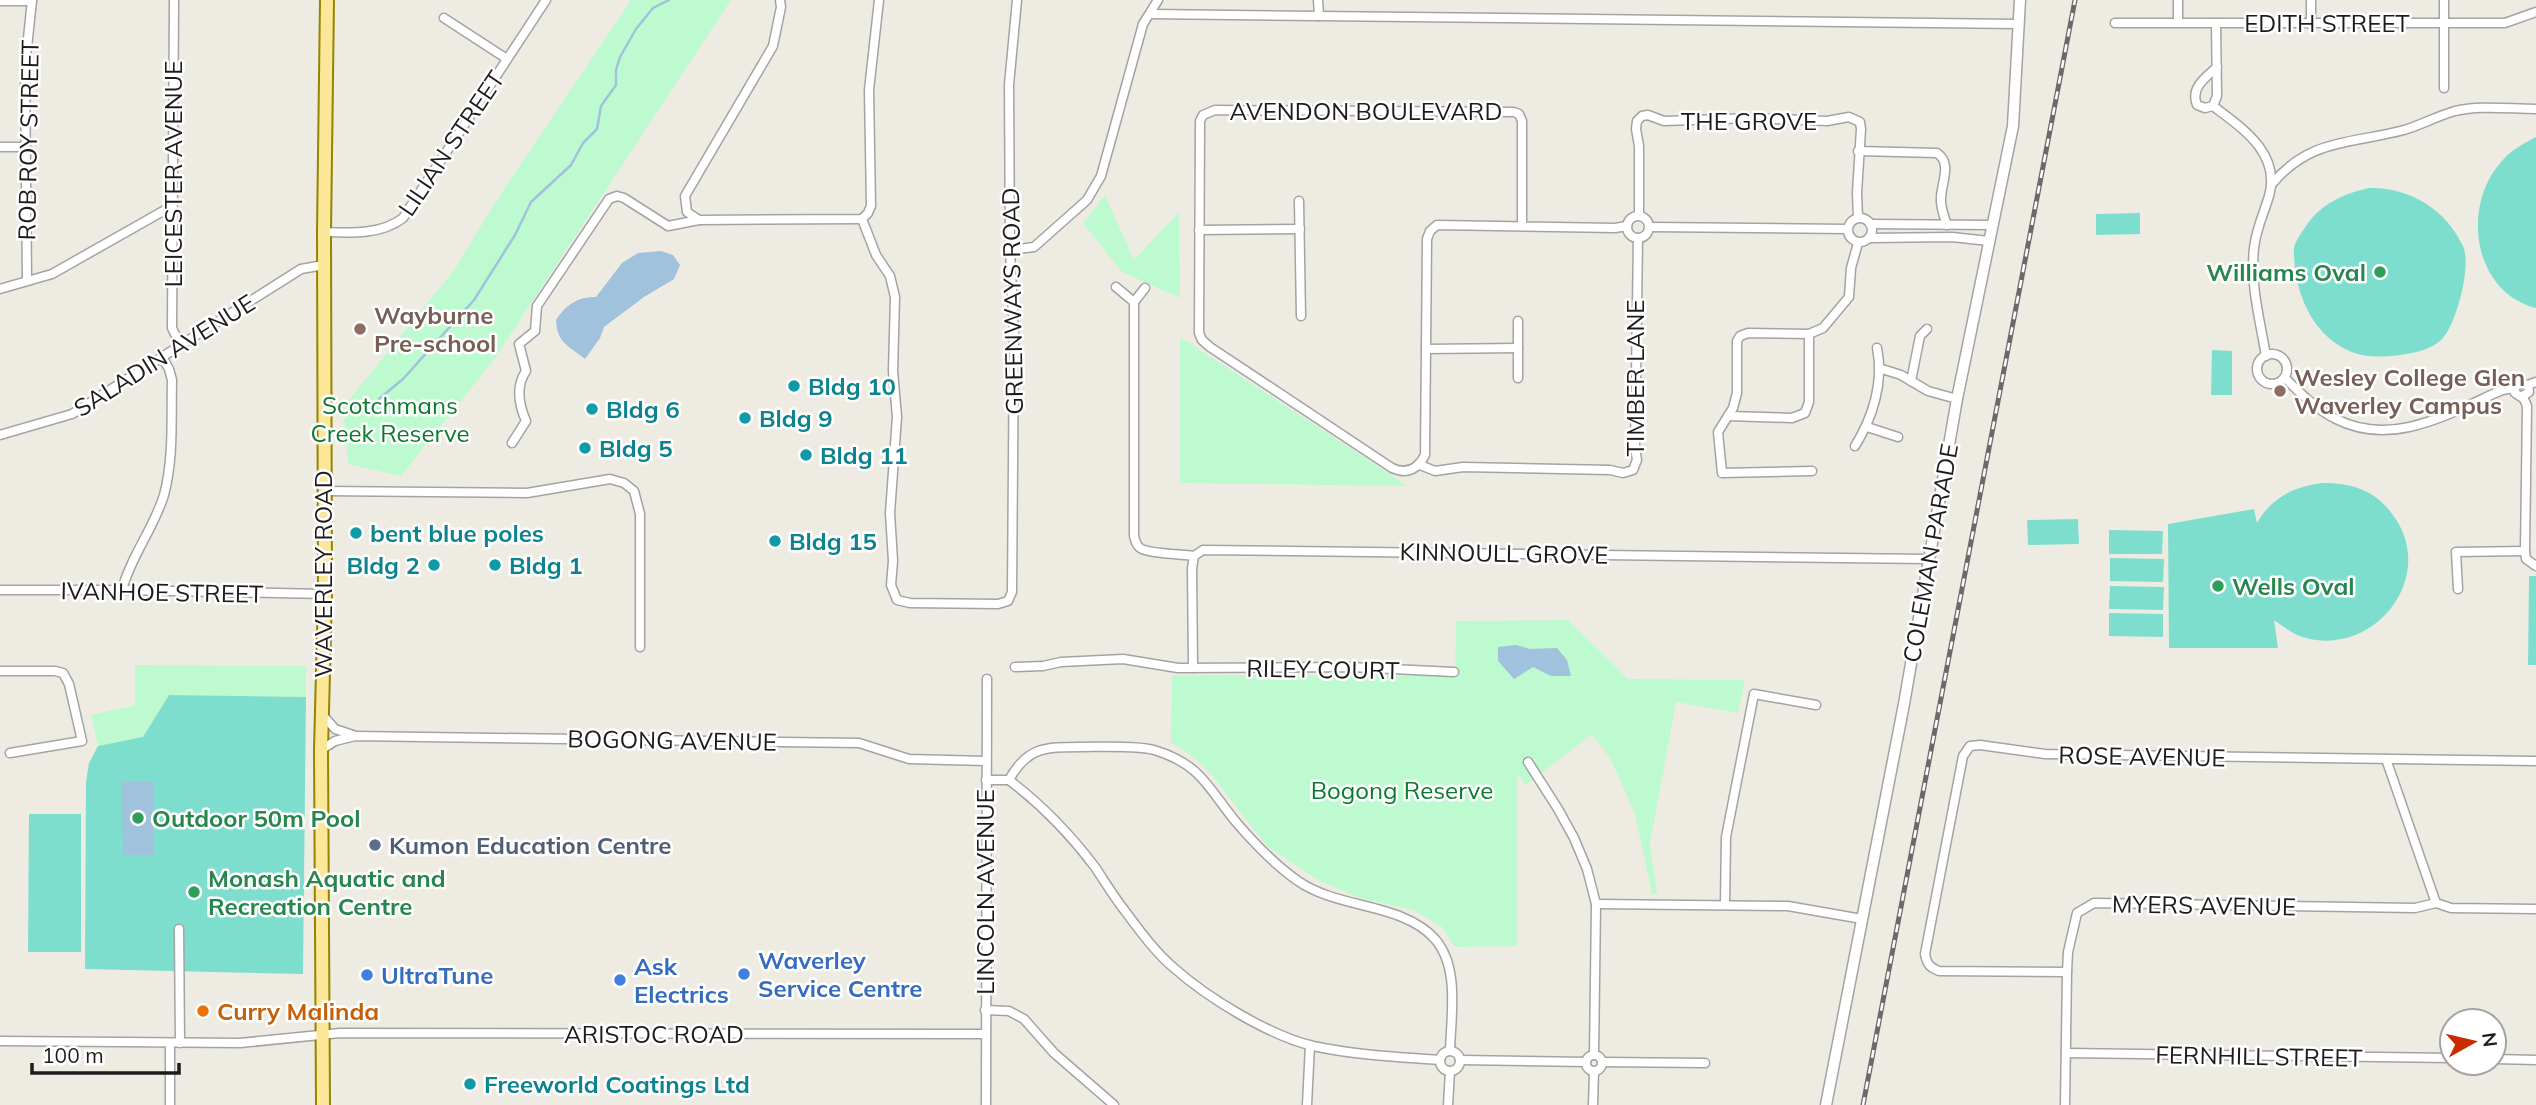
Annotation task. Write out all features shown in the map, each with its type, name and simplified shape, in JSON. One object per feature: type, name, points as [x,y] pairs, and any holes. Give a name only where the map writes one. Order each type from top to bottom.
[{"type":"main road","name":"WAVERLEY ROAD","points":[[323,1105],[321,750],[325,594],[324,232],[327,0]]},
{"type":"street","name":"LEICESTER AVENUE","points":[[174,0],[172,328],[181,346]]},
{"type":"street","name":"LILIAN STREET","points":[[324,232],[375,230],[391,227],[403,218],[546,0]]},
{"type":"street","points":[[699,220],[687,212],[685,196],[774,47],[780,0]]},
{"type":"street","points":[[512,443],[526,421],[520,406],[520,380],[526,371],[519,344],[535,331],[537,306],[609,199],[617,196],[624,198],[668,226],[699,220],[862,219],[868,213],[871,206],[869,90],[879,0]]},
{"type":"street","name":"GREENWAYS ROAD","points":[[862,219],[890,276],[895,297],[893,371],[897,417],[890,513],[891,585],[897,600],[910,603],[998,604],[1008,601],[1012,592],[1014,335],[1010,250],[1009,85],[1017,0]]},
{"type":"street","points":[[1010,250],[1034,247],[1091,194],[1101,176],[1143,24],[1158,0]]},
{"type":"street","points":[[1318,0],[1319,16]]},
{"type":"street","name":"COLEMAN PARADE","points":[[1826,1105],[1904,704],[1957,399],[2013,126],[2020,0]]},
{"type":"street","points":[[2178,0],[2178,22]]},
{"type":"street","points":[[2311,0],[2311,24]]},
{"type":"street","points":[[2444,0],[2444,88]]},
{"type":"street","points":[[0,1],[32,1]]},
{"type":"street","name":"ROB ROY STREET","points":[[27,281],[25,67],[32,1]]},
{"type":"street","name":"EDITH STREET","points":[[2115,23],[2505,23],[2536,12]]},
{"type":"street","points":[[1150,14],[2019,24]]},
{"type":"street","points":[[444,18],[507,59]]},
{"type":"street","points":[[2213,106],[2217,96],[2216,23]]},
{"type":"street","points":[[2217,67],[2196,88],[2194,99],[2197,105],[2205,108],[2213,106],[2239,124],[2256,142],[2268,161],[2272,184]]},
{"type":"street","points":[[2266,356],[2256,307],[2253,268],[2258,229],[2272,184],[2285,170],[2306,154],[2340,141],[2406,130],[2456,111],[2481,108],[2536,109]]},
{"type":"street","name":"AVENDON BOULEVARD","points":[[1420,465],[1407,471],[1392,468],[1202,340],[1199,333],[1200,121],[1203,115],[1215,110],[1514,112],[1520,114],[1522,121],[1522,226]]},
{"type":"street","name":"THE GROVE","points":[[1639,215],[1639,146],[1636,129],[1637,121],[1642,116],[1648,115],[1664,121],[1751,118],[1827,121],[1849,117],[1860,122],[1858,218]]},
{"type":"street","points":[[0,147],[24,147]]},
{"type":"street","points":[[1858,151],[1937,153],[1942,157],[1945,163],[1945,178],[1941,198],[1947,225]]},
{"type":"street","points":[[1299,201],[1301,316]]},
{"type":"street","points":[[0,289],[52,274],[172,206]]},
{"type":"street","points":[[1639,215],[1646,218],[1650,227],[1647,234],[1637,238],[1630,235],[1627,226],[1630,218],[1639,215]]},
{"type":"street","points":[[1858,243],[1850,239],[1847,229],[1851,221],[1858,218],[1870,223],[1992,225]]},
{"type":"street","points":[[1869,238],[1872,232],[1870,223]]},
{"type":"street","points":[[1420,465],[1425,455],[1427,239],[1430,231],[1437,225],[1627,226]]},
{"type":"street","points":[[1650,227],[1847,229]]},
{"type":"street","points":[[1199,230],[1300,229]]},
{"type":"street","points":[[1812,471],[1722,472],[1718,432],[1733,408],[1737,393],[1737,341],[1740,336],[1748,333],[1809,334],[1823,328],[1849,297],[1851,268],[1858,243],[1869,238],[1952,237],[1989,242]]},
{"type":"street","name":"TIMBER LANE","points":[[1420,465],[1435,471],[1463,467],[1610,470],[1623,473],[1633,470],[1637,460],[1637,238]]},
{"type":"street","name":"SALADIN AVENUE","points":[[0,435],[72,414],[301,269],[324,265]]},
{"type":"street","points":[[1116,287],[1133,302],[1145,289]]},
{"type":"street","name":"KINNOULL GROVE","points":[[1133,302],[1134,536],[1139,547],[1148,552],[1194,556],[1203,550],[1214,550],[1928,559]]},
{"type":"street","points":[[1518,321],[1518,378]]},
{"type":"street","points":[[1911,381],[1920,336],[1927,329]]},
{"type":"street","points":[[1728,416],[1792,418],[1805,413],[1809,402],[1809,334]]},
{"type":"street","points":[[1426,348],[1518,348]]},
{"type":"street","points":[[1855,446],[1867,427],[1874,407],[1877,382],[1882,369],[1877,348]]},
{"type":"street","points":[[2285,378],[2271,384],[2259,377],[2258,363],[2266,356],[2276,355],[2285,363],[2285,378],[2306,398],[2336,419],[2354,426],[2380,430],[2409,428],[2430,422],[2502,390],[2515,388],[2522,382],[2532,384],[2524,397]]},
{"type":"street","points":[[122,590],[127,570],[145,539],[164,495],[170,454],[172,380],[162,357]]},
{"type":"street","points":[[1882,369],[1901,375],[1928,391],[1957,399]]},
{"type":"street","points":[[2515,388],[2516,394],[2524,397]]},
{"type":"street","points":[[2524,397],[2525,551],[2526,559],[2536,566]]},
{"type":"street","points":[[1867,427],[1898,438]]},
{"type":"street","points":[[324,491],[527,493],[610,479],[624,483],[634,491],[640,514],[640,647]]},
{"type":"street","points":[[2458,589],[2456,552],[2525,551]]},
{"type":"street","points":[[1193,668],[1194,556]]},
{"type":"street","name":"IVANHOE STREET","points":[[0,590],[325,594]]},
{"type":"street","name":"RILEY COURT","points":[[1015,667],[1123,659],[1152,662],[1163,667],[1351,667],[1454,672]]},
{"type":"street","points":[[0,671],[63,673],[69,684],[82,741],[10,753]]},
{"type":"street","name":"LINCOLN AVENUE","points":[[986,1105],[987,679]]},
{"type":"street","points":[[1725,904],[1726,837],[1754,694],[1816,705]]},
{"type":"street","points":[[322,714],[335,729],[355,736]]},
{"type":"street","name":"BOGONG AVENUE","points":[[321,750],[335,741],[355,736],[859,743],[909,759],[986,761]]},
{"type":"street","name":"ROSE AVENUE","points":[[2067,972],[1939,971],[1931,968],[1927,962],[1926,954],[1963,756],[1970,746],[2045,754],[2536,761]]},
{"type":"street","points":[[1009,780],[1018,763],[1041,750],[1059,747],[1152,749],[1177,759],[1202,776],[1261,850],[1299,881],[1330,898],[1409,919],[1434,937],[1445,954],[1451,972],[1450,1051]]},
{"type":"street","points":[[2386,760],[2436,903]]},
{"type":"street","points":[[1528,762],[1574,838],[1587,869],[1596,904],[1594,1055]]},
{"type":"street","points":[[986,780],[1009,780],[1062,827],[1095,867],[1128,915],[1174,967],[1226,1005],[1262,1026],[1310,1045],[1372,1056],[1440,1060]]},
{"type":"street","name":"MYERS AVENUE","points":[[2065,1105],[2068,952],[2077,913],[2094,903],[2416,908],[2436,903],[2451,908],[2536,909]]},
{"type":"street","points":[[1596,904],[1788,906],[1861,919]]},
{"type":"street","points":[[179,929],[180,1043]]},
{"type":"street","points":[[985,1010],[1009,1011],[1024,1020],[1054,1053],[1114,1105]]},
{"type":"street","name":"ARISTOC ROAD","points":[[0,1041],[240,1043],[322,1034],[985,1034]]},
{"type":"street","points":[[170,1043],[170,1105]]},
{"type":"street","points":[[1307,1105],[1310,1045]]},
{"type":"street","points":[[1450,1051],[1457,1054],[1460,1060],[1458,1067],[1450,1071],[1443,1069],[1440,1060],[1443,1054],[1450,1051]]},
{"type":"street","name":"FERNHILL STREET","points":[[2066,1053],[2438,1058]]},
{"type":"street","points":[[1594,1055],[1586,1062],[1588,1069],[1594,1072]]},
{"type":"street","points":[[1594,1055],[1602,1062],[1601,1068],[1594,1072]]},
{"type":"street","points":[[2508,1059],[2536,1060]]},
{"type":"street","points":[[1460,1060],[1586,1062]]},
{"type":"street","points":[[1602,1062],[1704,1063]]},
{"type":"street","points":[[1448,1105],[1450,1071]]},
{"type":"street","points":[[1593,1105],[1594,1072]]},
{"type":"green space","name":"Scotchmans Creek Reserve","points":[[631,0],[731,0],[495,358],[401,476],[348,464],[343,407],[455,269],[496,201]]},
{"type":"green space","points":[[1105,195],[1134,260],[1179,212],[1180,298],[1122,272],[1083,223]]},
{"type":"green space","points":[[1180,337],[1408,486],[1180,483]]},
{"type":"green space","name":"Bogong Reserve","points":[[1568,620],[1628,679],[1745,680],[1738,713],[1676,702],[1650,843],[1657,894],[1652,894],[1635,814],[1610,758],[1592,734],[1526,785],[1517,773],[1517,946],[1455,947],[1442,927],[1414,910],[1360,898],[1318,880],[1267,846],[1211,774],[1194,757],[1171,743],[1172,675],[1455,676],[1456,621]]},
{"type":"green space","points":[[135,665],[306,666],[306,697],[169,695],[143,737],[98,746],[91,715],[135,705]]},
{"type":"shaded area","points":[[2536,137],[2536,308],[2515,299],[2498,285],[2487,267],[2480,246],[2478,224],[2488,181],[2509,154]]},
{"type":"shaded area","name":"Williams Oval","points":[[2369,188],[2398,191],[2425,203],[2447,221],[2463,246],[2464,281],[2452,323],[2440,341],[2422,351],[2379,357],[2365,356],[2345,349],[2323,332],[2314,321],[2302,296],[2294,253],[2299,236],[2324,207],[2341,197]]},
{"type":"shaded area","points":[[2140,213],[2140,234],[2096,235],[2096,214]]},
{"type":"shaded area","points":[[661,251],[673,255],[680,265],[674,279],[644,297],[604,327],[600,338],[585,359],[561,339],[556,320],[564,310],[578,300],[596,297],[622,263],[638,253]]},
{"type":"shaded area","points":[[2212,350],[2232,351],[2232,395],[2211,395]]},
{"type":"shaded area","points":[[2322,483],[2364,490],[2380,501],[2395,518],[2406,541],[2408,565],[2403,587],[2392,607],[2375,624],[2355,635],[2331,640],[2302,637],[2274,620],[2278,648],[2169,648],[2168,524],[2254,509],[2257,523],[2269,506],[2284,495],[2302,487]]},
{"type":"shaded area","points":[[2078,519],[2079,544],[2028,545],[2027,520]]},
{"type":"shaded area","points":[[2109,530],[2163,531],[2162,554],[2109,554]]},
{"type":"shaded area","points":[[2110,558],[2164,559],[2163,582],[2110,581]]},
{"type":"shaded area","points":[[2529,576],[2536,576],[2536,665],[2528,665]]},
{"type":"shaded area","points":[[2110,586],[2164,587],[2163,610],[2109,609]]},
{"type":"shaded area","points":[[2109,613],[2163,614],[2163,637],[2109,636]]},
{"type":"shaded area","points":[[1516,645],[1530,649],[1557,648],[1567,660],[1571,676],[1551,676],[1533,667],[1514,679],[1498,661],[1498,647]]},
{"type":"shaded area","name":"Monash Aquatic and Recreation Centre","points":[[169,695],[306,697],[303,974],[85,969],[86,782],[89,763],[98,746],[143,737]]},
{"type":"shaded area","name":"Outdoor 50m Pool","points":[[122,782],[153,782],[153,855],[123,855]]},
{"type":"shaded area","points":[[29,814],[81,814],[81,952],[28,952]]},
{"type":"waterway","points":[[373,404],[403,379],[474,300],[515,235],[531,202],[571,165],[583,143],[597,129],[601,106],[616,85],[616,70],[620,57],[636,29],[653,8],[669,0]]},
{"type":"railway","points":[[1863,1105],[2075,0]]},
{"type":"place","name":"Williams Oval","points":[[2380,272]]},
{"type":"place","name":"Wayburne Pre-school","points":[[360,329]]},
{"type":"place","name":"Bldg 10","points":[[794,386]]},
{"type":"place","name":"Wesley College Glen Waverley Campus","points":[[2280,391]]},
{"type":"place","name":"Bldg 6","points":[[592,409]]},
{"type":"place","name":"Bldg 9","points":[[745,418]]},
{"type":"place","name":"Bldg 5","points":[[585,448]]},
{"type":"place","name":"Bldg 11","points":[[806,455]]},
{"type":"place","name":"bent blue poles","points":[[356,533]]},
{"type":"place","name":"Bldg 15","points":[[775,541]]},
{"type":"place","name":"Bldg 2","points":[[434,565]]},
{"type":"place","name":"Bldg 1","points":[[495,565]]},
{"type":"place","name":"Wells Oval","points":[[2218,586]]},
{"type":"place","name":"Outdoor 50m Pool","points":[[138,818]]},
{"type":"place","name":"Kumon Education Centre","points":[[375,845]]},
{"type":"place","name":"Monash Aquatic and Recreation Centre","points":[[194,892]]},
{"type":"place","name":"Waverley Service Centre","points":[[744,974]]},
{"type":"place","name":"UltraTune","points":[[367,975]]},
{"type":"place","name":"Ask Electrics","points":[[620,980]]},
{"type":"place","name":"Curry Malinda","points":[[203,1011]]},
{"type":"place","name":"Freeworld Coatings Ltd","points":[[470,1084]]}]
